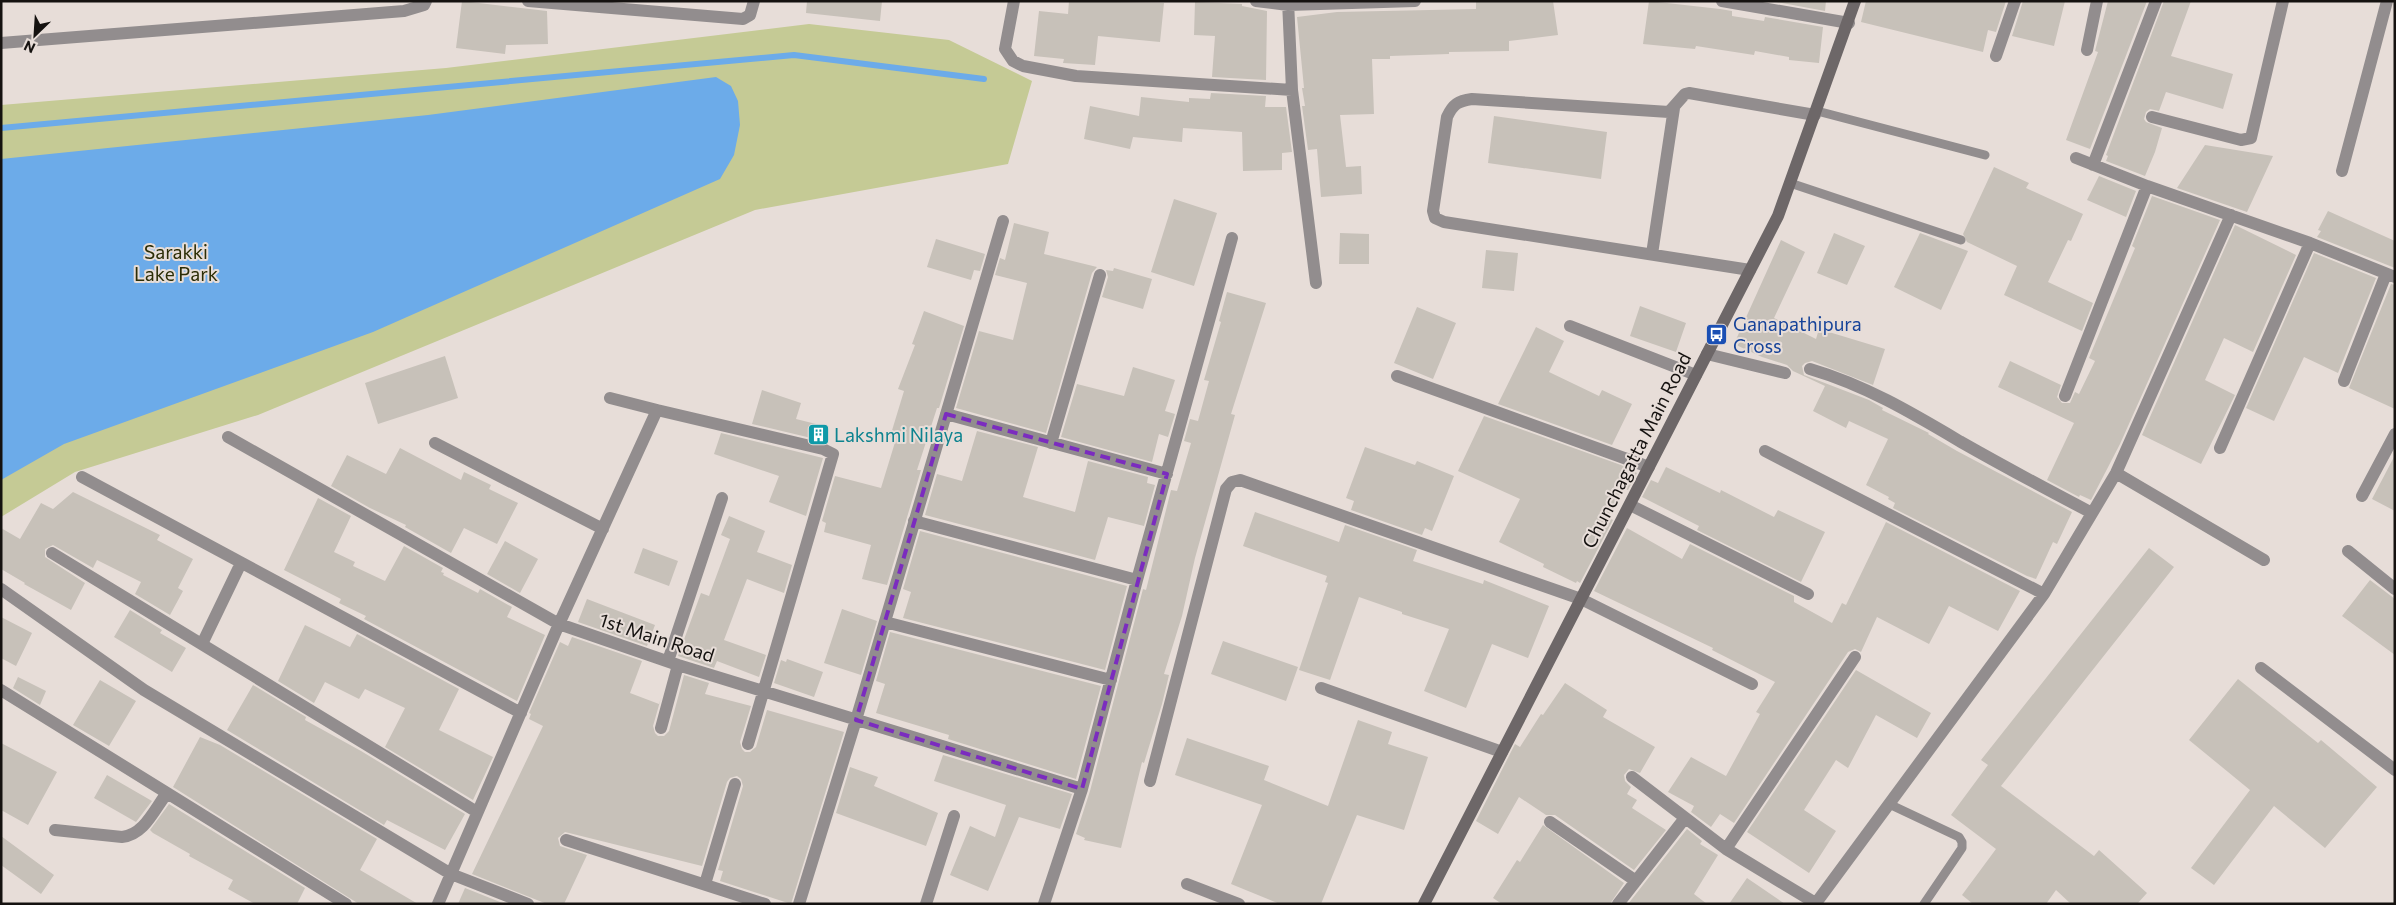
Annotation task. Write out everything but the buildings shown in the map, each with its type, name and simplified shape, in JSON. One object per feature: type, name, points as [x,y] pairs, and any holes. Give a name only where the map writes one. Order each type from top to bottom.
[{"type":"street","points":[[1,43],[404,11],[424,5],[426,1]]},
{"type":"street","points":[[528,1],[743,20],[750,15],[754,1]]},
{"type":"street","points":[[1014,1],[1005,50],[1013,60],[1023,66],[1076,76],[1292,90]]},
{"type":"street","points":[[1256,1],[1288,3],[1415,1]]},
{"type":"street","points":[[1722,1],[1849,23]]},
{"type":"street","name":"Chunchagatta Main Road","points":[[1424,904],[1778,216],[1849,23],[1855,1]]},
{"type":"street","points":[[1996,56],[2015,1]]},
{"type":"street","points":[[2087,50],[2097,1]]},
{"type":"street","points":[[2094,165],[2156,1]]},
{"type":"street","points":[[2152,117],[2241,140],[2251,138],[2284,1]]},
{"type":"street","points":[[2342,171],[2387,1]]},
{"type":"street","points":[[1288,3],[1292,90],[1316,283]]},
{"type":"street","points":[[1750,270],[1444,222],[1435,218],[1433,210],[1448,117],[1452,106],[1460,101],[1472,99],[1669,112],[1685,94],[1689,93],[1816,113]]},
{"type":"street","points":[[1652,254],[1674,108]]},
{"type":"street","points":[[2076,158],[2148,186],[2310,242],[2390,275],[2344,381]]},
{"type":"street","points":[[2065,396],[2148,186]]},
{"type":"street","points":[[1632,778],[1726,849],[1817,903],[2044,594],[2116,474],[2231,215]]},
{"type":"street","points":[[799,904],[856,720],[1004,221]]},
{"type":"street","points":[[1044,904],[1082,789],[1137,580],[1232,238]]},
{"type":"street","points":[[2220,448],[2310,242]]},
{"type":"street","points":[[1051,443],[1100,275]]},
{"type":"street","points":[[1570,326],[1696,375]]},
{"type":"street","points":[[1707,354],[1785,372]]},
{"type":"street","points":[[1810,369],[1837,377],[1880,395],[2028,480],[2092,514]]},
{"type":"street","points":[[1398,376],[1649,467]]},
{"type":"street","points":[[610,398],[823,449],[833,454],[748,744]]},
{"type":"street","points":[[438,904],[559,624],[657,410]]},
{"type":"street","points":[[946,414],[1166,474]]},
{"type":"street","points":[[2362,496],[2395,434]]},
{"type":"street","name":"1st Main Road","points":[[228,436],[559,624],[673,663],[1082,789]]},
{"type":"street","points":[[435,443],[603,528]]},
{"type":"street","points":[[1764,451],[2044,594]]},
{"type":"street","points":[[2116,474],[2264,560]]},
{"type":"street","points":[[82,477],[521,713]]},
{"type":"street","points":[[1150,781],[1226,489],[1232,482],[1240,480],[1581,599],[1752,684]]},
{"type":"street","points":[[660,728],[673,663],[722,498]]},
{"type":"street","points":[[1630,505],[1808,594]]},
{"type":"street","points":[[914,521],[1137,580]]},
{"type":"street","points":[[2348,551],[2395,589]]},
{"type":"street","points":[[52,553],[477,812]]},
{"type":"street","points":[[202,644],[241,563]]},
{"type":"street","points":[[1,589],[144,690],[451,874],[528,904]]},
{"type":"street","points":[[885,622],[1111,680]]},
{"type":"street","points":[[1726,849],[1855,657]]},
{"type":"street","points":[[2261,668],[2395,770]]},
{"type":"street","points":[[1321,688],[1502,752]]},
{"type":"street","points":[[1,690],[346,904]]},
{"type":"street","points":[[705,884],[735,784]]},
{"type":"street","points":[[55,830],[122,838],[132,836],[139,832],[166,793]]},
{"type":"street","points":[[926,904],[954,816]]},
{"type":"street","points":[[1618,904],[1685,818]]},
{"type":"street","points":[[1550,822],[1636,881]]},
{"type":"street","points":[[566,840],[765,904]]},
{"type":"street","points":[[1187,884],[1239,904]]},
{"type":"lane","points":[[1816,113],[1984,154]]},
{"type":"lane","points":[[1790,182],[1961,240]]},
{"type":"lane","points":[[1889,804],[1959,837],[1962,842],[1962,848],[1924,904]]},
{"type":"highlighted area","points":[[946,414],[1167,474],[1082,789],[856,720]]},
{"type":"green space","name":"Sarakki Lake Park","points":[[809,24],[949,40],[1032,81],[1008,164],[755,210],[258,415],[75,472],[1,517],[1,105],[446,68]]},
{"type":"water","points":[[716,77],[731,86],[738,101],[740,125],[734,155],[720,179],[373,332],[64,444],[1,480],[1,159],[428,115]]},
{"type":"waterway","points":[[1,128],[794,55],[984,79]]},
{"type":"place","name":"Ganapathipura Cross","points":[[1717,334]]},
{"type":"place","name":"Lakshmi Nilaya","points":[[818,434]]}]
